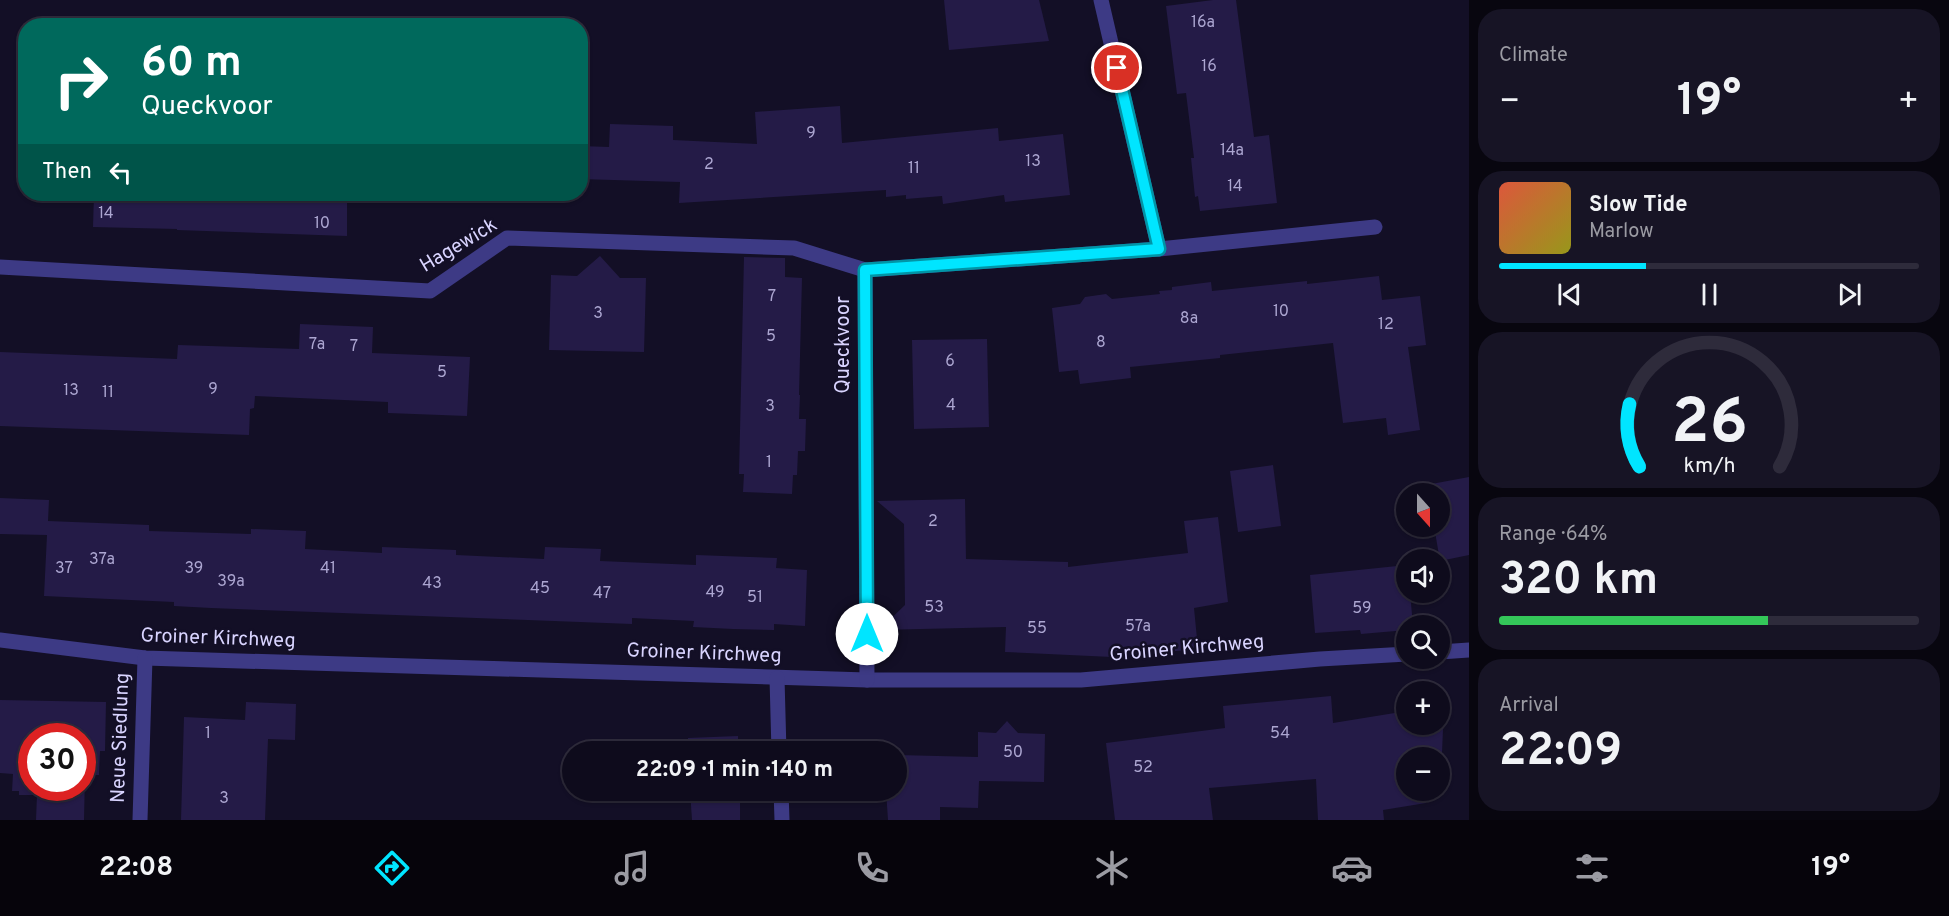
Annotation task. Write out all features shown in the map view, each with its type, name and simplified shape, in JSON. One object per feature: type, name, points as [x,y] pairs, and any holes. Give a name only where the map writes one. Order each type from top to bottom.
[{"type":"street","points":[[1101,0],[1159,249]]},
{"type":"street","name":"Queckvoor","points":[[867,680],[865,270],[1159,249],[1375,226]]},
{"type":"street","name":"Hagewick","points":[[0,267],[430,291],[507,238],[794,249],[865,270]]},
{"type":"street","name":"Groiner Kirchweg","points":[[0,640],[145,658],[867,680],[1081,680],[1396,655]]},
{"type":"street","points":[[1450,651],[1469,650]]},
{"type":"street","name":"Neue Siedlung","points":[[140,820],[145,658]]},
{"type":"street","points":[[777,678],[779,741]]},
{"type":"street","points":[[781,801],[782,820]]},
{"type":"building","points":[[944,0],[1039,0],[1049,41],[949,50]]},
{"type":"building","points":[[1213,0],[1236,0],[1254,137],[1269,135],[1277,203],[1200,211],[1198,196],[1195,197],[1191,158],[1194,158],[1186,93],[1177,94],[1166,6]]},
{"type":"building","points":[[840,106],[842,143],[998,128],[999,141],[1063,134],[1070,195],[1005,202],[1004,195],[943,204],[942,196],[906,199],[906,195],[886,197],[886,190],[679,203],[680,182],[588,179],[588,146],[609,147],[610,124],[673,126],[673,140],[757,144],[755,112]]},
{"type":"building","points":[[94,201],[347,201],[347,236],[93,227]]},
{"type":"building","points":[[600,256],[620,278],[646,278],[644,352],[549,350],[551,275],[577,276]]},
{"type":"building","points":[[744,257],[785,258],[785,277],[802,278],[799,419],[806,419],[805,451],[798,451],[797,475],[793,475],[792,494],[743,492],[744,474],[739,474]]},
{"type":"building","points":[[1379,276],[1382,300],[1420,296],[1426,345],[1408,347],[1420,430],[1388,435],[1386,418],[1343,423],[1333,343],[1130,367],[1131,378],[1080,384],[1078,370],[1059,372],[1052,308],[1080,304],[1085,297],[1106,294],[1112,299],[1160,294],[1159,291],[1172,290],[1172,287],[1211,282],[1212,291]]},
{"type":"building","points":[[300,324],[373,327],[372,353],[470,357],[467,416],[388,413],[388,402],[255,396],[254,408],[250,409],[249,435],[0,426],[0,352],[177,359],[178,345],[299,349]]},
{"type":"building","points":[[987,339],[989,427],[914,429],[912,340]]},
{"type":"building","points":[[1273,465],[1281,526],[1238,532],[1230,471]]},
{"type":"building","points":[[1469,477],[1469,555],[1450,559],[1450,549],[1438,549],[1436,537],[1450,537],[1450,483],[1437,483]]},
{"type":"building","points":[[0,498],[49,500],[48,521],[149,525],[149,531],[251,534],[251,529],[306,531],[305,549],[382,553],[382,547],[456,550],[456,555],[544,559],[545,547],[601,549],[600,561],[696,565],[696,555],[777,558],[776,568],[807,570],[805,626],[774,624],[774,630],[733,629],[693,627],[694,621],[632,618],[632,624],[211,608],[174,606],[174,602],[44,596],[47,535],[0,534]]},
{"type":"building","points":[[965,499],[966,559],[1068,562],[1068,567],[1188,553],[1184,521],[1218,517],[1228,602],[1194,608],[1198,649],[1112,657],[1005,652],[1006,627],[879,630],[905,605],[904,524],[877,501]]},
{"type":"building","points":[[1396,566],[1396,603],[1411,603],[1412,615],[1396,615],[1396,631],[1361,634],[1360,630],[1315,633],[1310,575]]},
{"type":"building","points":[[1331,696],[1333,723],[1396,713],[1396,735],[1443,735],[1442,747],[1396,747],[1396,801],[1426,801],[1426,803],[1383,810],[1384,820],[1318,820],[1316,779],[1209,788],[1213,820],[1115,820],[1106,743],[1225,728],[1223,706]]},
{"type":"building","points":[[0,700],[106,702],[105,751],[100,751],[99,775],[96,775],[96,723],[18,723],[18,791],[12,791],[13,774],[0,773]]},
{"type":"building","points":[[246,702],[296,704],[295,740],[268,739],[265,820],[181,820],[184,717],[245,720]]},
{"type":"building","points":[[1007,721],[1018,733],[1045,734],[1044,782],[979,781],[978,808],[940,807],[940,820],[888,820],[887,801],[907,801],[907,755],[978,757],[978,732],[996,733]]},
{"type":"building","points":[[738,736],[738,741],[688,741],[688,738]]},
{"type":"building","points":[[37,801],[84,801],[84,820],[36,820]]},
{"type":"building","points":[[691,801],[740,801],[740,820],[692,820]]},
{"type":"route","points":[[867,634],[865,270],[1159,249],[1117,68]]}]
